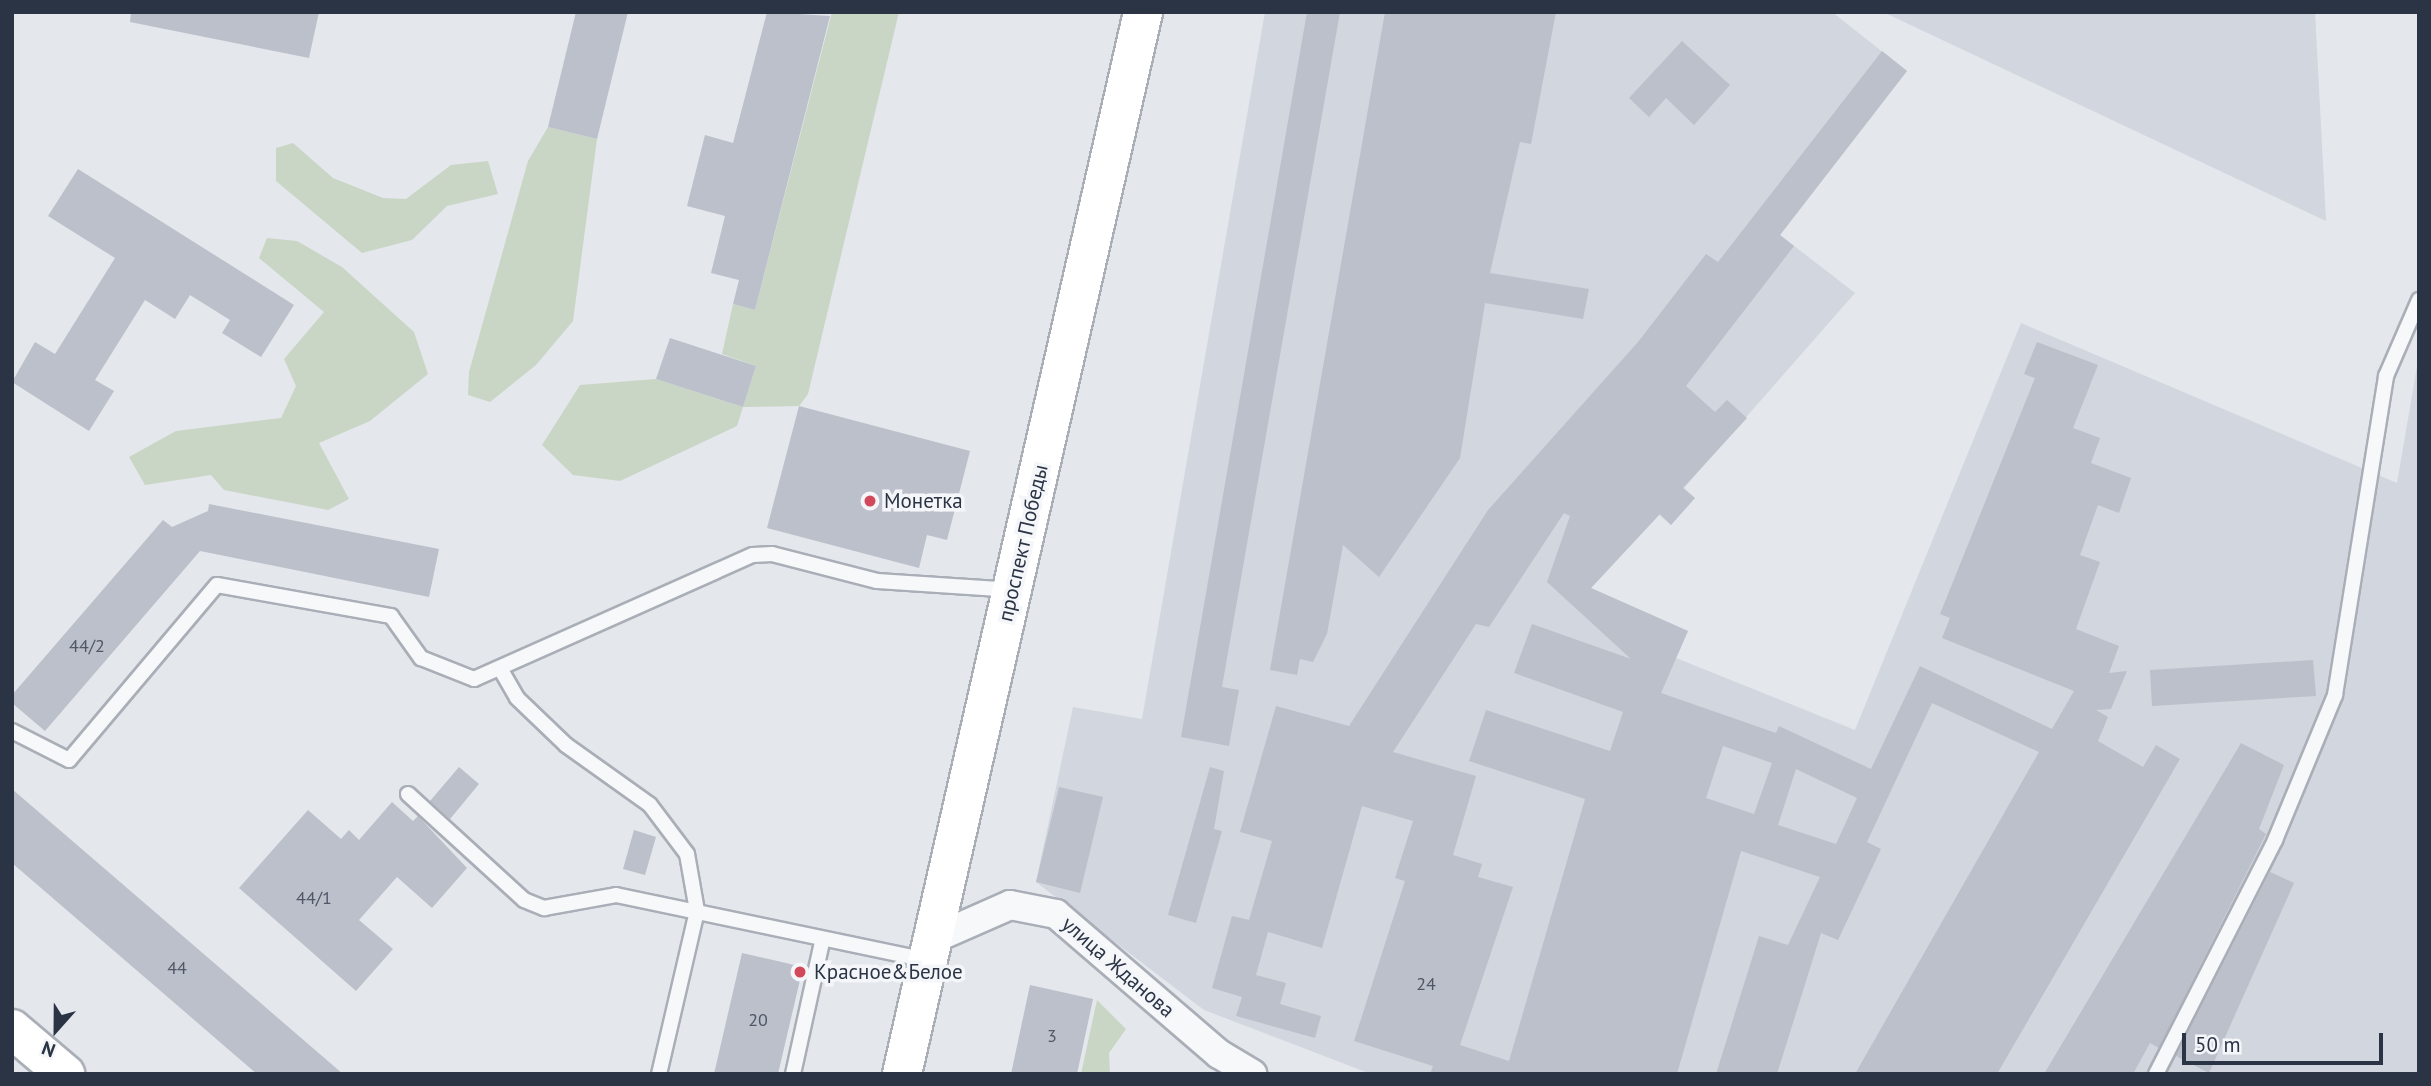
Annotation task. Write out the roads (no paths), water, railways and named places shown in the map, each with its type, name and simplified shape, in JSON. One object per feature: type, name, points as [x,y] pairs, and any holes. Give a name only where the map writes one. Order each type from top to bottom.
[{"type":"street","name":"проспект Победы","points":[[902,1074],[1143,12]]},
{"type":"street","name":"улица Жданова","points":[[930,950],[1010,905],[1056,914],[1219,1054],[1252,1074]]},
{"type":"street","points":[[12,1029],[65,1074]]},
{"type":"lane","points":[[2156,1074],[2276,840],[2334,695],[2386,376],[2419,300]]},
{"type":"lane","points":[[12,732],[69,760],[217,584],[391,616],[421,658],[474,679],[501,670],[753,555],[772,554],[877,581],[1012,590]]},
{"type":"lane","points":[[501,670],[517,698],[566,745],[650,805],[687,854],[697,911],[659,1074]]},
{"type":"lane","points":[[408,794],[524,900],[544,908],[616,895],[697,911],[822,942],[930,950]]},
{"type":"lane","points":[[793,1074],[822,942]]},
{"type":"place","name":"Монетка","points":[[870,501]]},
{"type":"place","name":"Красное&Белое","points":[[800,972]]}]
